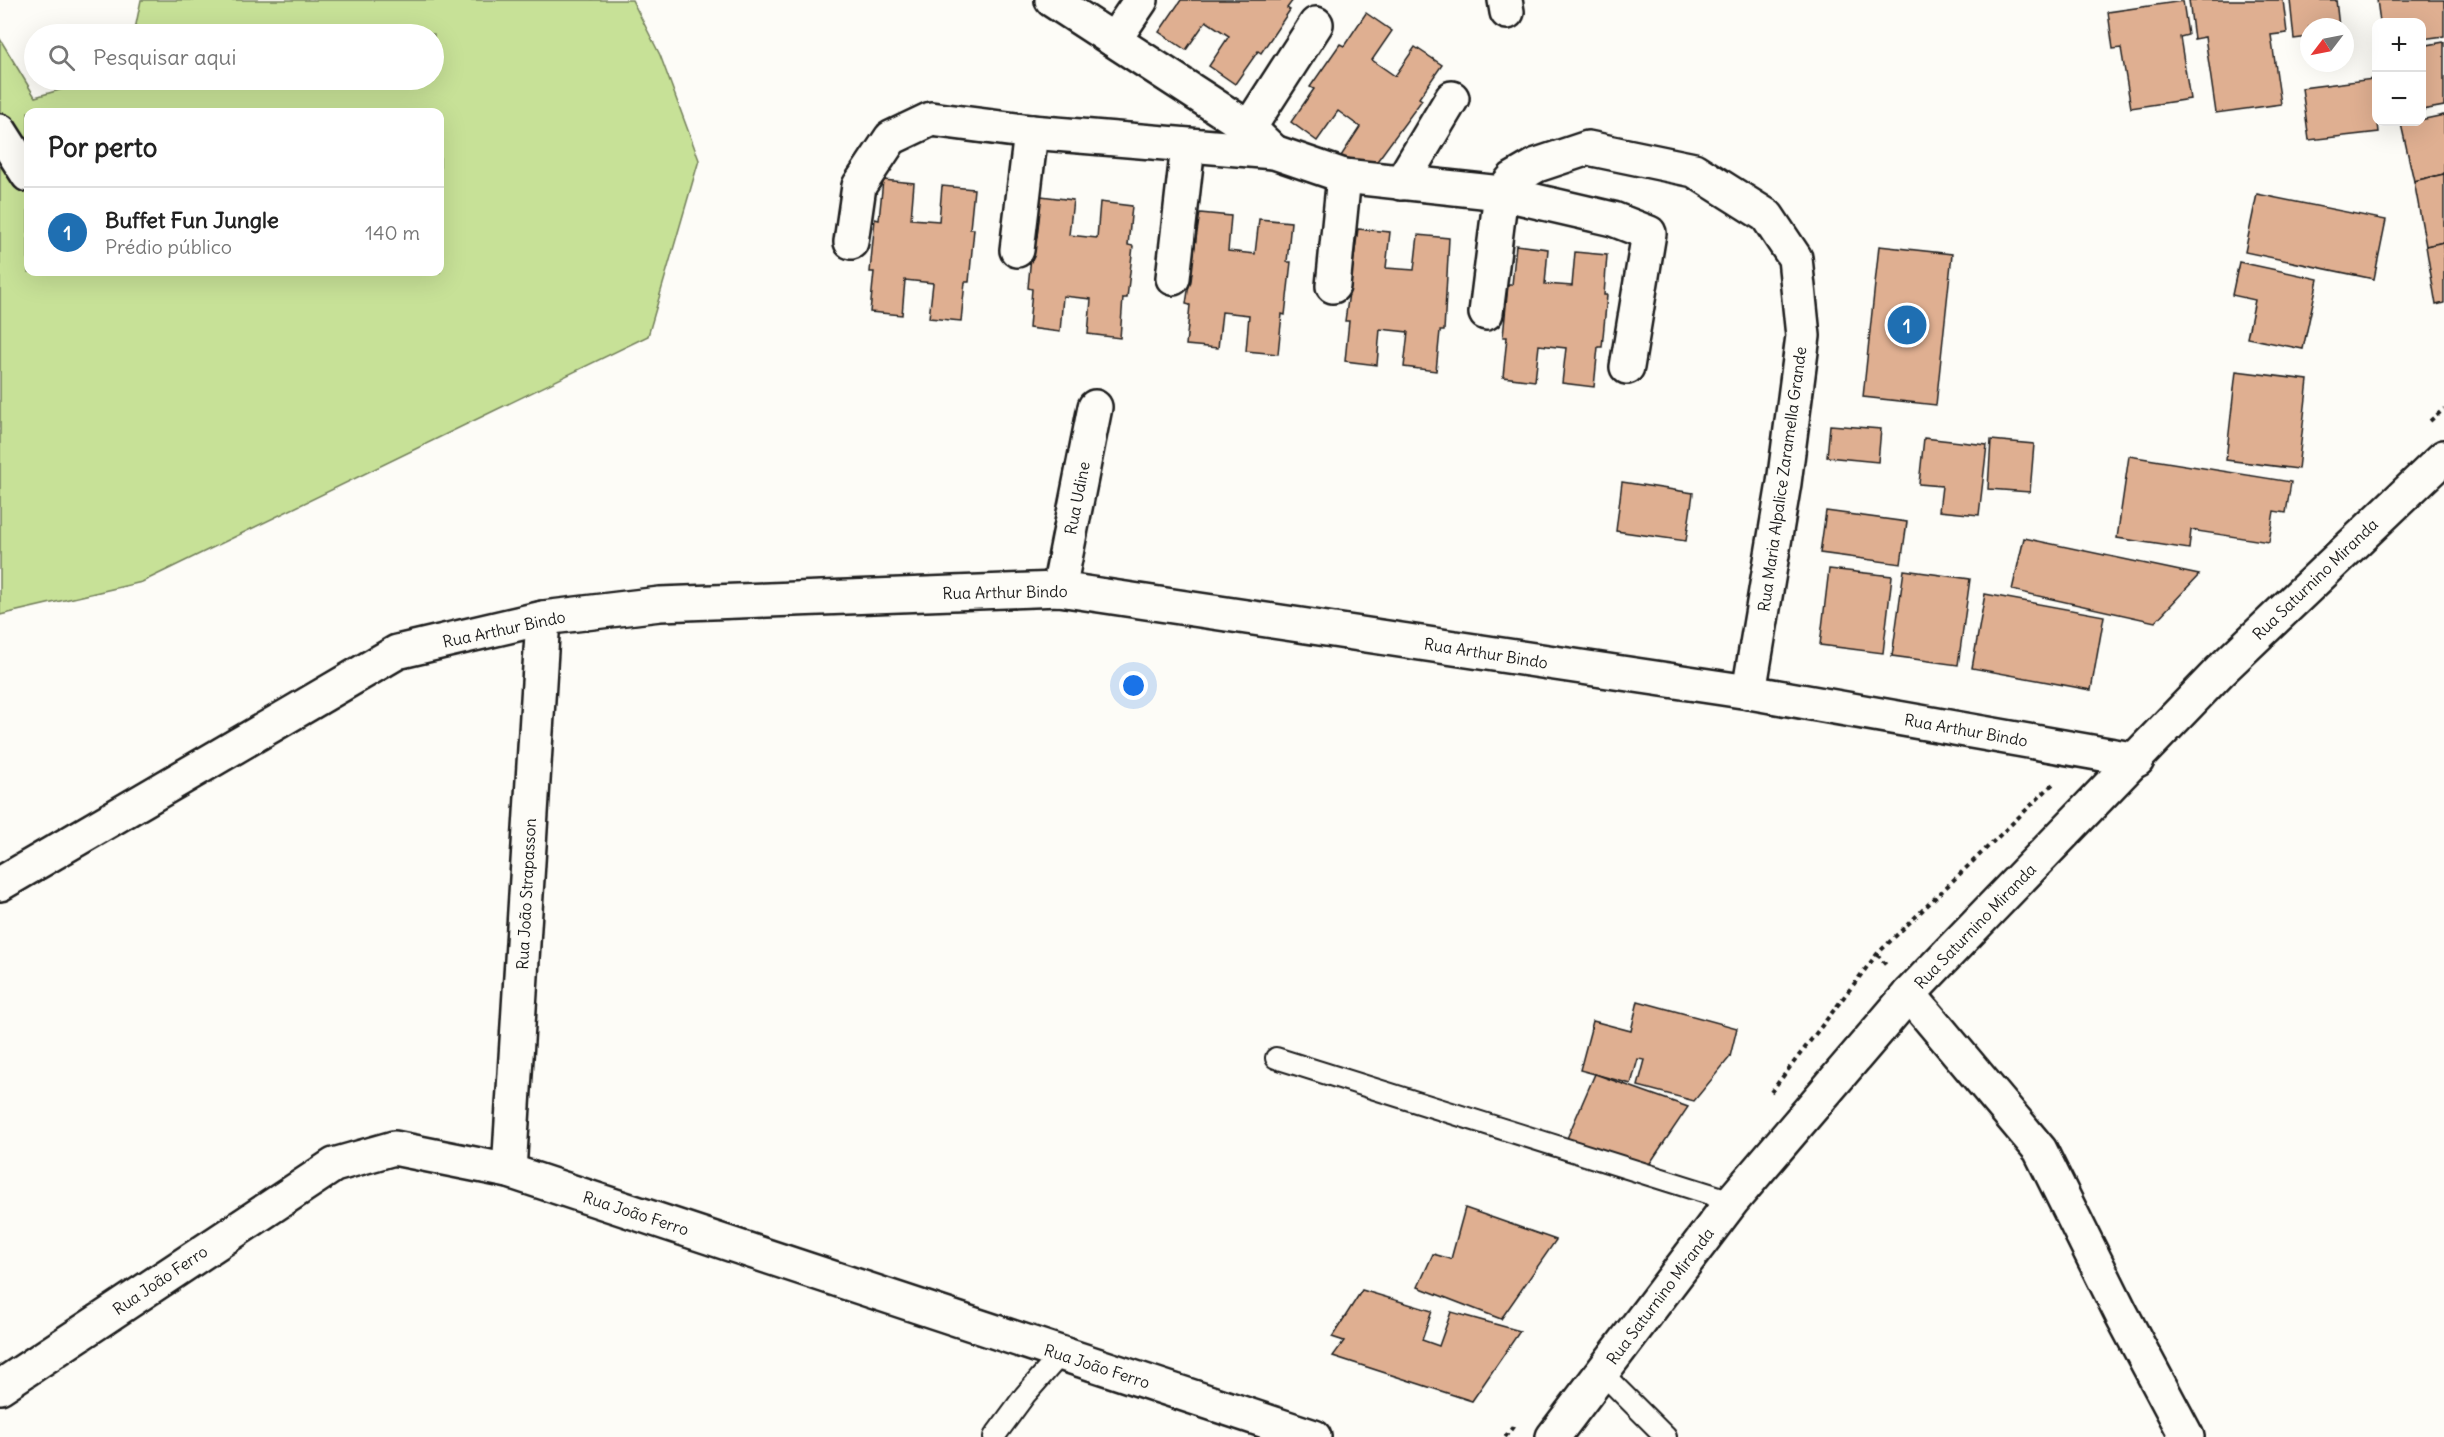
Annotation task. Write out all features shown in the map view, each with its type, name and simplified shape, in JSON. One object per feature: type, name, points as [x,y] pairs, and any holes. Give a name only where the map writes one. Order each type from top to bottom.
[{"type":"street","points":[[1052,0],[1249,128],[1274,152]]},
{"type":"street","points":[[1114,40],[1141,0]]},
{"type":"street","points":[[1249,128],[1316,24]]},
{"type":"street","points":[[1401,183],[1452,98]]},
{"type":"street","points":[[851,242],[859,186],[891,138],[931,119],[1031,132],[1274,152],[1344,176],[1501,193],[1613,219],[1649,233],[1628,368]]},
{"type":"street","points":[[0,131],[24,169]]},
{"type":"street","points":[[1017,250],[1031,132]]},
{"type":"street","points":[[1173,278],[1188,146]]},
{"type":"street","name":"Rua Maria Alpalice Zaramella Grande","points":[[1501,193],[1513,179],[1536,165],[1588,148],[1694,170],[1767,216],[1795,258],[1803,336],[1784,483],[1749,692]]},
{"type":"street","points":[[1334,286],[1344,176]]},
{"type":"street","points":[[1486,313],[1501,193]]},
{"type":"street","name":"Rua Udine","points":[[1059,589],[1095,406]]},
{"type":"street","name":"Rua Saturnino Miranda","points":[[1553,1437],[1732,1201],[1909,994],[2137,760],[2220,670],[2444,457]]},
{"type":"street","name":"Rua Arthur Bindo","points":[[0,884],[397,652],[543,618],[660,604],[1059,589],[1749,692],[2137,760]]},
{"type":"street","name":"Rua João Strapasson","points":[[509,1171],[543,618]]},
{"type":"street","points":[[1909,994],[2040,1150],[2121,1313],[2187,1437]]},
{"type":"street","name":"Rua João Ferro","points":[[0,1387],[334,1165],[394,1148],[509,1171],[1314,1437]]},
{"type":"lane","points":[[1276,1058],[1732,1201]]},
{"type":"lane","points":[[994,1437],[1060,1354]]},
{"type":"lane","points":[[1602,1373],[1666,1437]]},
{"type":"green space","points":[[141,0],[632,0],[660,55],[699,160],[648,336],[142,582],[0,615],[0,39],[24,79],[24,90],[31,90],[35,97],[59,90],[444,90],[444,24],[136,24]]},
{"type":"building","points":[[1181,0],[1293,0],[1287,8],[1290,10],[1261,53],[1258,51],[1235,84],[1209,66],[1229,36],[1206,21],[1186,50],[1159,32]]},
{"type":"building","points":[[2189,0],[2283,0],[2287,33],[2271,35],[2281,104],[2216,113],[2205,37],[2194,39]]},
{"type":"building","points":[[2290,0],[2336,0],[2338,18],[2300,18],[2300,38],[2294,39]]},
{"type":"building","points":[[2377,0],[2444,0],[2444,36],[2426,38],[2426,18],[2379,18]]},
{"type":"building","points":[[2183,1],[2188,35],[2180,37],[2190,99],[2131,108],[2121,48],[2113,49],[2108,12]]},
{"type":"building","points":[[1366,13],[1392,31],[1372,60],[1395,76],[1415,47],[1442,65],[1419,98],[1422,100],[1367,175],[1341,156],[1360,127],[1338,111],[1317,141],[1291,122],[1314,89],[1310,87],[1340,44],[1344,46]]},
{"type":"building","points":[[2444,42],[2444,106],[2426,109],[2426,72],[2426,45]]},
{"type":"building","points":[[2372,79],[2372,126],[2378,126],[2379,132],[2309,140],[2302,88]]},
{"type":"building","points":[[2444,115],[2444,174],[2414,181],[2401,126],[2426,126],[2426,119]]},
{"type":"building","points":[[2444,174],[2444,242],[2426,246],[2414,181]]},
{"type":"building","points":[[883,180],[914,183],[911,219],[939,221],[942,186],[974,189],[970,229],[974,229],[969,282],[965,282],[961,321],[929,318],[933,283],[905,280],[902,315],[870,312],[874,272],[870,272],[875,219],[879,220]]},
{"type":"building","points":[[2257,194],[2386,220],[2374,279],[2245,252]]},
{"type":"building","points":[[1041,196],[1073,200],[1069,235],[1097,238],[1100,202],[1132,206],[1128,245],[1133,246],[1127,298],[1123,298],[1120,338],[1088,334],[1091,299],[1063,296],[1060,332],[1029,328],[1032,289],[1028,288],[1033,235],[1037,236]]},
{"type":"building","points":[[1200,213],[1231,216],[1228,251],[1255,254],[1259,219],[1291,222],[1287,262],[1291,262],[1278,354],[1246,351],[1249,315],[1222,312],[1218,348],[1186,345],[1190,305],[1186,304]]},
{"type":"building","points":[[1358,229],[1390,232],[1386,268],[1414,270],[1418,235],[1449,238],[1444,331],[1440,331],[1436,371],[1404,367],[1408,332],[1380,329],[1377,365],[1345,361],[1349,321],[1345,321]]},
{"type":"building","points":[[2444,242],[2444,303],[2436,305],[2426,246]]},
{"type":"building","points":[[1516,245],[1548,249],[1545,284],[1572,286],[1575,252],[1607,255],[1604,295],[1607,295],[1602,347],[1598,347],[1594,387],[1562,383],[1566,348],[1539,345],[1535,381],[1503,377],[1507,337],[1503,337],[1508,285],[1512,285]]},
{"type":"building","points":[[1879,246],[1952,254],[1936,405],[1863,397]]},
{"type":"building","points":[[2239,262],[2318,279],[2303,349],[2247,338],[2255,300],[2232,295]]},
{"type":"building","points":[[2236,371],[2308,380],[2298,469],[2226,460]]},
{"type":"building","points":[[1830,425],[1881,429],[1878,462],[1827,457]]},
{"type":"building","points":[[1924,438],[1987,445],[1979,515],[1939,511],[1942,486],[1919,484]]},
{"type":"building","points":[[1991,440],[2034,444],[2030,492],[1988,489]]},
{"type":"building","points":[[2129,456],[2291,482],[2286,513],[2274,511],[2269,542],[2191,530],[2189,549],[2117,538]]},
{"type":"building","points":[[1622,482],[1693,493],[1686,541],[1616,531]]},
{"type":"building","points":[[1826,511],[1907,522],[1901,564],[1820,553]]},
{"type":"building","points":[[2024,538],[2199,575],[2155,622],[2012,590]]},
{"type":"building","points":[[1829,569],[1892,576],[1883,653],[1820,645]]},
{"type":"building","points":[[1904,570],[1970,579],[1958,665],[1892,656]]},
{"type":"building","points":[[1985,594],[2104,616],[2091,690],[1972,668]]},
{"type":"building","points":[[1638,1001],[1737,1028],[1730,1057],[1694,1101],[1638,1086],[1645,1060],[1638,1059],[1631,1084],[1580,1070],[1593,1021],[1631,1031]]},
{"type":"building","points":[[1595,1074],[1688,1107],[1644,1172],[1565,1143]]},
{"type":"building","points":[[1465,1208],[1556,1240],[1501,1319],[1418,1287],[1433,1254],[1451,1259]]},
{"type":"building","points":[[1362,1290],[1432,1311],[1422,1340],[1439,1346],[1451,1312],[1520,1331],[1472,1401],[1333,1356],[1344,1341],[1332,1337]]},
{"type":"place","name":"Buffet Fun Jungle","points":[[1907,325]]}]
